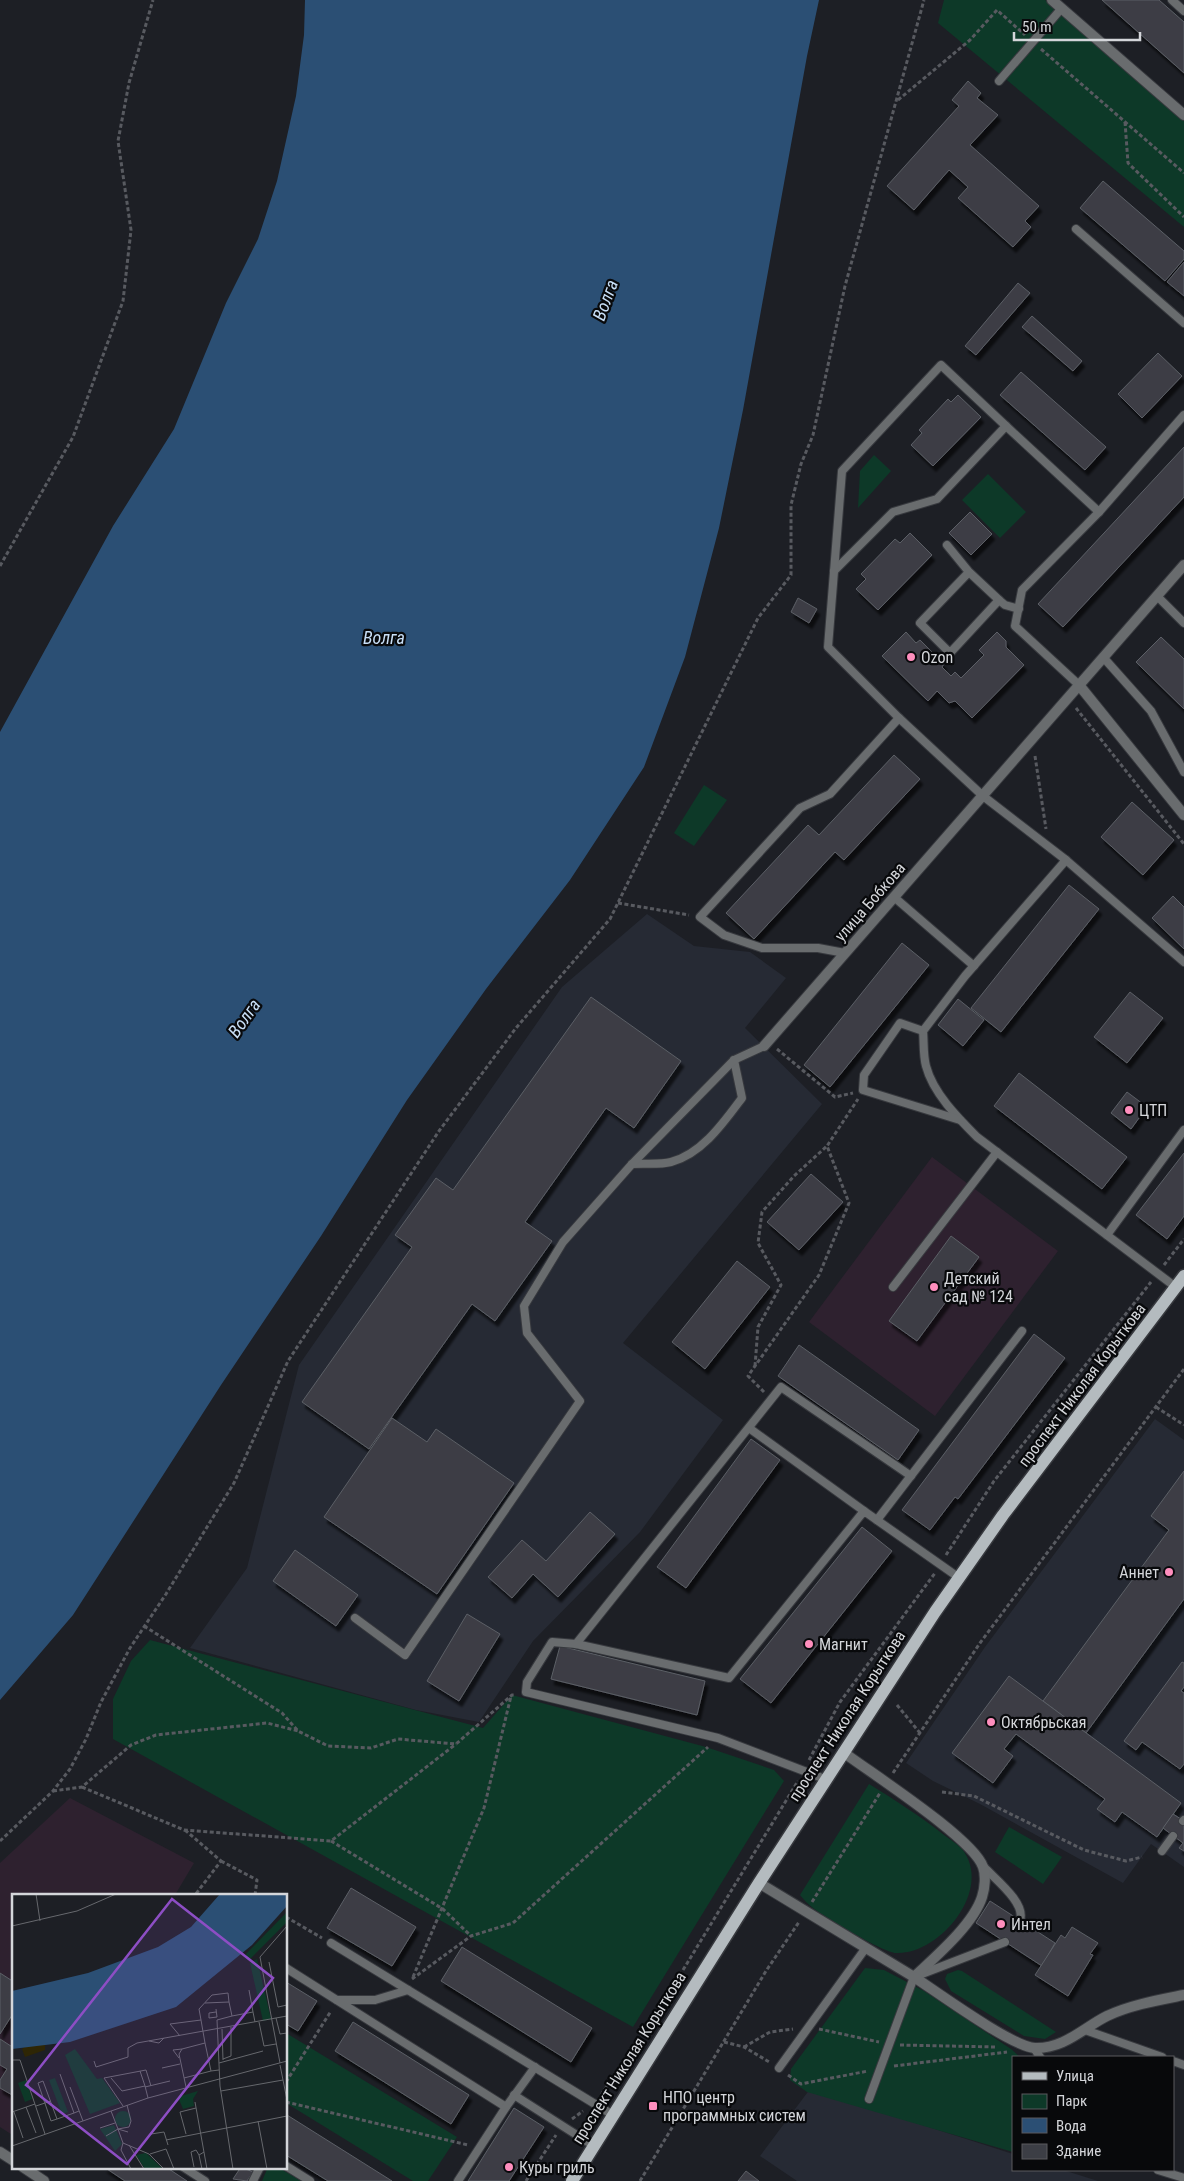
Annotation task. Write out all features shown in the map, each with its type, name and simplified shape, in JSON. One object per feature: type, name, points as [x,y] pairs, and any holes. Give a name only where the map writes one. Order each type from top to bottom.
[{"type":"main road","name":"проспект Николая Корыткова","points":[[572,2181],[759,1883],[958,1577],[1003,1515],[1180,1285],[1184,1276]]},
{"type":"street","points":[[1052,0],[1184,115]]},
{"type":"street","name":"улица Бобкова","points":[[766,1044],[1184,565]]},
{"type":"street","points":[[1079,685],[1184,815]]},
{"type":"street","points":[[843,1752],[927,1812],[963,1842],[983,1866],[985,1881],[982,1898],[969,1919],[940,1953],[914,1977]]},
{"type":"street","points":[[759,1883],[914,1977],[1012,2040],[1037,2053],[1062,2044],[1107,2016],[1134,2007],[1184,1995]]},
{"type":"street","points":[[0,2152],[12,2160]]},
{"type":"street","points":[[27,2168],[44,2181]]},
{"type":"lane","points":[[1172,0],[1184,11]]},
{"type":"lane","points":[[999,81],[1062,9]]},
{"type":"lane","points":[[1076,228],[1184,323]]},
{"type":"lane","points":[[1100,512],[941,365],[842,471],[828,648],[899,718],[983,796],[1052,848],[1184,962]]},
{"type":"lane","points":[[1079,685],[1015,626],[1022,590],[1100,512],[1184,415]]},
{"type":"lane","points":[[834,571],[892,512],[937,499],[1006,426]]},
{"type":"lane","points":[[947,545],[969,572],[999,600],[1005,605],[1019,609]]},
{"type":"lane","points":[[969,572],[920,623],[950,653],[999,600]]},
{"type":"lane","points":[[1156,596],[1184,623]]},
{"type":"lane","points":[[1103,658],[1150,711],[1184,772]]},
{"type":"lane","points":[[846,953],[818,948],[762,948],[724,935],[700,917],[800,808],[830,794],[899,718]]},
{"type":"lane","points":[[1066,860],[974,966],[923,1031],[926,1067],[934,1084],[960,1120],[997,1152],[1157,1273],[1180,1285]]},
{"type":"lane","points":[[894,897],[974,966]]},
{"type":"lane","points":[[923,1031],[900,1023],[864,1075],[863,1090],[960,1120]]},
{"type":"lane","name":"улица Бобкова","points":[[355,1618],[405,1655],[580,1401],[527,1333],[524,1306],[563,1242],[632,1164],[734,1060],[766,1044]]},
{"type":"lane","points":[[632,1164],[671,1162],[698,1149],[742,1098],[734,1060]]},
{"type":"lane","points":[[1107,1235],[1184,1130]]},
{"type":"lane","points":[[893,1287],[997,1152]]},
{"type":"lane","points":[[877,1520],[1022,1330]]},
{"type":"lane","points":[[576,1644],[781,1387],[911,1476]]},
{"type":"lane","points":[[749,1428],[958,1577]]},
{"type":"lane","points":[[826,1779],[718,1738],[526,1692],[527,1682],[552,1642],[576,1644],[729,1678],[864,1511]]},
{"type":"lane","points":[[1162,1851],[1173,1836]]},
{"type":"lane","points":[[983,1866],[1018,1904],[1022,1914],[1020,1920]]},
{"type":"lane","points":[[869,2099],[914,1977],[1006,1942]]},
{"type":"lane","points":[[331,1943],[614,2115]]},
{"type":"lane","points":[[779,2068],[865,1949]]},
{"type":"lane","points":[[288,1969],[506,2107]]},
{"type":"lane","points":[[337,2000],[376,2000],[408,1990]]},
{"type":"lane","points":[[1085,2030],[1159,2056]]},
{"type":"lane","points":[[458,2181],[514,2095],[535,2067]]},
{"type":"lane","points":[[514,2095],[594,2146]]},
{"type":"lane","points":[[288,2167],[310,2181]]},
{"type":"lane","points":[[186,2168],[205,2181]]},
{"type":"lane","points":[[253,2181],[260,2168]]},
{"type":"lane","points":[[1161,2171],[1184,2178]]},
{"type":"path","points":[[0,566],[73,437],[123,301],[131,230],[118,141],[129,83],[152,0]]},
{"type":"path","points":[[0,1841],[53,1791],[70,1769],[130,1648],[234,1483],[288,1361],[439,1131],[516,1028],[610,919],[758,618],[791,575],[791,505],[801,464],[813,435],[845,286],[898,100],[924,0]]},
{"type":"path","points":[[898,100],[970,40],[997,10],[1184,173]]},
{"type":"path","points":[[1124,122],[1128,163],[1184,217]]},
{"type":"path","points":[[1068,697],[1184,844]]},
{"type":"path","points":[[1034,754],[1046,832],[1052,848]]},
{"type":"path","points":[[618,903],[700,917]]},
{"type":"path","points":[[766,1044],[835,1097],[863,1090]]},
{"type":"path","points":[[755,1366],[758,1327],[781,1285],[758,1243],[762,1212],[794,1176],[827,1146],[863,1090]]},
{"type":"path","points":[[772,1399],[748,1376],[819,1275],[849,1204],[827,1146]]},
{"type":"path","points":[[595,2104],[669,1993],[804,1770],[840,1702],[940,1564],[994,1480],[1184,1239]]},
{"type":"path","points":[[640,2181],[766,1972],[920,1732],[980,1643],[1184,1369]]},
{"type":"path","points":[[1156,1407],[1184,1425]]},
{"type":"path","points":[[144,1626],[282,1713],[298,1731]]},
{"type":"path","points":[[331,1841],[456,1744],[512,1695],[526,1692]]},
{"type":"path","points":[[408,1990],[484,1808],[512,1695]]},
{"type":"path","points":[[897,1705],[920,1732]]},
{"type":"path","points":[[82,1787],[131,1745],[156,1735],[267,1723],[298,1731],[328,1746],[371,1748],[398,1740],[456,1744]]},
{"type":"path","points":[[412,1979],[471,1936],[513,1923],[718,1738]]},
{"type":"path","points":[[53,1791],[82,1787],[184,1830],[221,1861],[257,1880],[255,1894]]},
{"type":"path","points":[[942,1792],[974,1796],[1084,1850],[1126,1862],[1142,1857]]},
{"type":"path","points":[[184,1830],[331,1841],[442,1909],[471,1936]]},
{"type":"path","points":[[196,1894],[221,1861]]},
{"type":"path","points":[[288,1918],[331,1943]]},
{"type":"path","points":[[288,2079],[337,2000]]},
{"type":"path","points":[[744,2047],[770,2032],[808,2027],[890,2044],[1005,2048]]},
{"type":"path","points":[[288,2102],[480,2148]]},
{"type":"shaded area","points":[[647,914],[694,946],[750,952],[786,978],[745,1028],[822,1104],[623,1343],[723,1420],[640,1532],[533,1641],[479,1722],[416,1710],[190,1648],[247,1568],[299,1365],[562,987]]},
{"type":"shaded area","name":"Детский сад № 124","points":[[932,1157],[1058,1251],[935,1416],[809,1322]]},
{"type":"shaded area","points":[[1155,1419],[1184,1440],[1184,1867],[1151,1844],[1123,1883],[980,1804],[933,1781],[906,1763],[985,1647]]},
{"type":"shaded area","points":[[70,1798],[194,1863],[176,1894],[12,1894],[12,2135],[0,2127],[0,1863]]},
{"type":"shaded area","points":[[810,2089],[1012,2154],[1012,2171],[1066,2171],[1098,2181],[797,2181],[760,2156]]},
{"type":"green space","points":[[944,0],[1045,0],[1061,9],[1184,115],[1184,227],[938,23]]},
{"type":"green space","points":[[874,455],[891,471],[858,508],[860,471]]},
{"type":"green space","points":[[988,474],[1026,512],[1000,538],[962,500]]},
{"type":"green space","points":[[704,785],[727,800],[694,846],[674,833]]},
{"type":"green space","points":[[150,1640],[483,1728],[512,1695],[706,1747],[774,1770],[784,1781],[633,2027],[113,1739],[113,1699],[131,1661]]},
{"type":"green space","points":[[869,1784],[956,1843],[962,1849],[970,1865],[971,1882],[967,1900],[958,1917],[945,1932],[913,1951],[896,1953],[880,1947],[854,1934],[820,1913],[800,1895]]},
{"type":"green space","points":[[1009,1827],[1062,1857],[1043,1884],[995,1852]]},
{"type":"green space","points":[[865,1968],[884,1970],[924,1991],[1019,2056],[1012,2056],[1012,2152],[807,2092],[790,2080],[791,2069]]},
{"type":"green space","points":[[958,1970],[1056,2032],[1045,2039],[1024,2036],[951,1991],[945,1979],[947,1974]]},
{"type":"green space","points":[[288,2034],[457,2137],[428,2181],[413,2181],[288,2104]]},
{"type":"green space","points":[[268,2168],[280,2168],[301,2181],[262,2181]]},
{"type":"water","name":"Волга","points":[[305,0],[819,0],[807,56],[743,410],[719,528],[685,657],[644,767],[570,880],[486,989],[407,1100],[321,1236],[221,1385],[73,1615],[0,1700],[0,732],[113,526],[174,429],[226,303],[258,239],[277,181],[296,96],[304,35]]},
{"type":"building","points":[[1102,0],[1159,0],[1184,22],[1184,73]]},
{"type":"building","points":[[968,81],[981,93],[977,98],[998,115],[970,145],[1039,206],[1025,221],[1031,227],[1013,247],[958,198],[968,187],[949,170],[914,210],[887,186],[959,106],[952,100]]},
{"type":"building","points":[[1103,181],[1184,251],[1184,259],[1165,281],[1080,208]]},
{"type":"building","points":[[1184,262],[1184,296],[1167,282]]},
{"type":"building","points":[[1018,283],[1030,293],[976,355],[965,346]]},
{"type":"building","points":[[1032,316],[1082,361],[1073,371],[1022,327]]},
{"type":"building","points":[[1158,353],[1182,376],[1142,418],[1118,394]]},
{"type":"building","points":[[1021,372],[1106,447],[1085,470],[1000,395]]},
{"type":"building","points":[[958,395],[981,417],[933,466],[911,445],[922,433],[919,430],[948,399],[951,402]]},
{"type":"building","points":[[1184,447],[1184,497],[1063,627],[1038,604]]},
{"type":"building","points":[[970,512],[992,534],[971,555],[949,533]]},
{"type":"building","points":[[910,533],[932,555],[878,610],[856,589],[866,579],[861,574],[895,539],[900,543]]},
{"type":"building","points":[[798,598],[817,609],[809,623],[791,612]]},
{"type":"building","points":[[906,632],[916,643],[920,640],[944,664],[942,667],[951,676],[955,672],[961,678],[984,655],[979,650],[997,632],[1006,641],[1006,647],[1024,665],[972,718],[955,701],[949,703],[937,691],[928,701],[882,656]]},
{"type":"building","points":[[1161,637],[1184,659],[1184,709],[1136,662]]},
{"type":"building","points":[[894,755],[920,779],[844,860],[835,852],[754,939],[726,913],[808,825],[819,835]]},
{"type":"building","points":[[1132,802],[1174,840],[1143,875],[1101,837]]},
{"type":"building","points":[[1069,885],[1099,909],[1001,1032],[971,1008]]},
{"type":"building","points":[[1173,896],[1184,907],[1184,949],[1152,918]]},
{"type":"building","points":[[902,943],[929,965],[830,1087],[804,1065]]},
{"type":"building","points":[[1130,992],[1163,1018],[1127,1063],[1094,1037]]},
{"type":"building","points":[[591,997],[681,1061],[634,1128],[606,1108],[525,1222],[552,1241],[495,1321],[472,1304],[369,1449],[302,1402],[412,1247],[395,1235],[436,1178],[453,1190]]},
{"type":"building","points":[[958,999],[984,1020],[963,1046],[938,1025]]},
{"type":"building","points":[[1019,1073],[1127,1157],[1102,1189],[994,1106]]},
{"type":"building","name":"ЦТП","points":[[1127,1092],[1147,1107],[1131,1129],[1111,1113]]},
{"type":"building","points":[[1184,1153],[1184,1216],[1167,1239],[1136,1215]]},
{"type":"building","points":[[811,1174],[843,1202],[799,1250],[767,1222]]},
{"type":"building","points":[[951,1236],[979,1257],[917,1341],[889,1321]]},
{"type":"building","points":[[737,1261],[770,1287],[705,1369],[672,1342]]},
{"type":"building","points":[[1034,1334],[1065,1358],[958,1499],[955,1497],[930,1530],[902,1510]]},
{"type":"building","points":[[799,1345],[919,1430],[898,1460],[778,1376]]},
{"type":"building","points":[[392,1418],[427,1442],[436,1429],[514,1483],[437,1594],[324,1517]]},
{"type":"building","points":[[751,1439],[780,1460],[686,1588],[657,1567]]},
{"type":"building","points":[[1184,1471],[1184,1599],[1086,1733],[1043,1701],[1169,1530],[1151,1516]]},
{"type":"building","points":[[590,1512],[615,1534],[558,1597],[533,1574],[512,1598],[488,1577],[522,1540],[546,1561]]},
{"type":"building","points":[[862,1527],[892,1551],[771,1703],[740,1679]]},
{"type":"building","points":[[295,1550],[358,1595],[336,1626],[273,1581]]},
{"type":"building","points":[[467,1614],[500,1634],[459,1701],[427,1681]]},
{"type":"building","points":[[560,1646],[705,1681],[697,1715],[551,1679]]},
{"type":"building","points":[[1182,1662],[1184,1663],[1184,1687],[1181,1691],[1184,1693],[1184,1764],[1180,1769],[1142,1742],[1136,1750],[1124,1741]]},
{"type":"building","points":[[1009,1676],[1181,1803],[1157,1837],[1122,1812],[1115,1822],[1097,1809],[1105,1799],[1016,1734],[1004,1749],[1013,1756],[993,1783],[952,1753]]},
{"type":"building","points":[[1173,1814],[1184,1821],[1184,1851],[1179,1848],[1183,1843],[1163,1828]]},
{"type":"building","points":[[351,1888],[416,1927],[392,1966],[327,1928]]},
{"type":"building","points":[[990,1901],[1055,1943],[1042,1966],[976,1923]]},
{"type":"building","points":[[1072,1927],[1098,1943],[1090,1954],[1093,1955],[1068,1996],[1035,1975],[1061,1935],[1065,1938]]},
{"type":"building","points":[[462,1947],[592,2028],[571,2062],[441,1981]]},
{"type":"building","points":[[0,1973],[12,1981],[12,2015],[0,2034]]},
{"type":"building","points":[[288,1983],[317,2001],[298,2031],[288,2025]]},
{"type":"building","points":[[353,2022],[469,2095],[451,2124],[335,2051]]},
{"type":"building","points":[[0,2039],[12,2047],[12,2095],[0,2088],[0,2080],[7,2069],[0,2065]]},
{"type":"building","points":[[514,2108],[544,2127],[509,2181],[468,2181]]},
{"type":"building","points":[[288,2116],[392,2181],[328,2181],[288,2156]]},
{"type":"building","points":[[106,2168],[168,2168],[187,2181],[125,2181]]},
{"type":"building","points":[[240,2168],[253,2172],[247,2181],[233,2179]]},
{"type":"building","points":[[746,2171],[759,2181],[738,2181]]},
{"type":"place","name":"Ozon","points":[[911,657]]},
{"type":"place","name":"ЦТП","points":[[1129,1110]]},
{"type":"place","name":"Детский сад № 124","points":[[934,1287]]},
{"type":"place","name":"Аннет","points":[[1169,1572]]},
{"type":"place","name":"Магнит","points":[[809,1644]]},
{"type":"place","name":"Октябрьская","points":[[991,1722]]},
{"type":"place","name":"Интел","points":[[1001,1924]]},
{"type":"place","name":"НПО центр программных систем","points":[[653,2106]]},
{"type":"place","name":"Куры гриль","points":[[509,2167]]}]
